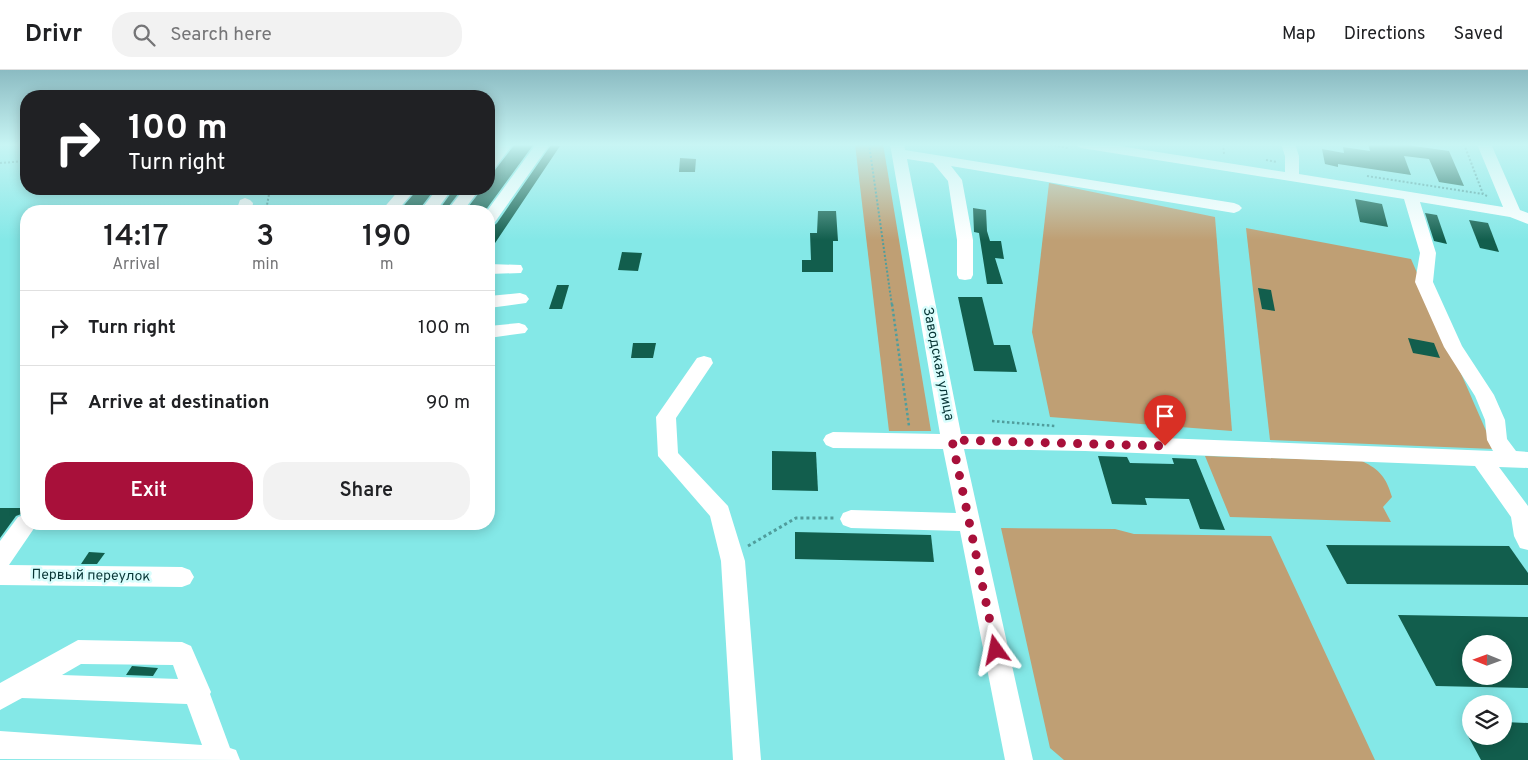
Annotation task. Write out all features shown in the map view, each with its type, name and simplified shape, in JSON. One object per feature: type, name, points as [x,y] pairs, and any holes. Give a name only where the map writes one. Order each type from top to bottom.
[{"type":"street","points":[[495,211],[520,176]]},
{"type":"street","name":"Заводская улица","points":[[903,176],[952,440],[1019,760]]},
{"type":"street","points":[[952,176],[955,180],[965,240],[966,275]]},
{"type":"street","points":[[1038,176],[1234,208]]},
{"type":"street","points":[[1287,176],[1521,216]]},
{"type":"street","points":[[1501,176],[1521,216]]},
{"type":"street","points":[[394,205],[403,195]]},
{"type":"street","points":[[460,205],[467,195]]},
{"type":"street","points":[[1410,196],[1428,253],[1424,282],[1453,347],[1484,395],[1495,420],[1497,440],[1519,460]]},
{"type":"street","points":[[495,269],[516,269]]},
{"type":"street","points":[[495,301],[520,299]]},
{"type":"street","points":[[495,331],[519,329]]},
{"type":"street","points":[[704,363],[666,417],[668,456],[720,512],[732,556],[748,760]]},
{"type":"street","points":[[833,440],[1085,443],[1519,460]]},
{"type":"street","points":[[1481,459],[1525,516],[1525,536],[1528,542]]},
{"type":"street","points":[[851,519],[970,522]]},
{"type":"street","points":[[0,560],[21,530]]},
{"type":"street","name":"Первый переулок","points":[[0,575],[182,577]]},
{"type":"street","points":[[10,692],[78,652],[182,654],[198,692],[221,760]]},
{"type":"street","points":[[10,692],[198,692]]},
{"type":"street","points":[[0,745],[226,760]]},
{"type":"path","points":[[874,176],[909,426]]},
{"type":"path","points":[[267,205],[269,195]]},
{"type":"path","points":[[732,556],[796,518],[851,519]]},
{"type":"shaded area","points":[[859,176],[888,176],[931,431],[889,431]]},
{"type":"shaded area","points":[[1049,183],[1215,217],[1232,431],[1050,417],[1032,332]]},
{"type":"shaded area","points":[[1246,228],[1411,259],[1494,449],[1270,440]]},
{"type":"shaded area","points":[[1205,456],[1362,461],[1378,471],[1387,484],[1392,497],[1383,507],[1391,522],[1230,517]]},
{"type":"shaded area","points":[[1001,528],[1115,529],[1134,534],[1271,536],[1375,760],[1064,760],[1050,748]]},
{"type":"building","points":[[495,176],[510,176],[489,205],[470,205],[477,195],[495,195]]},
{"type":"building","points":[[529,176],[540,176],[495,243],[495,225]]},
{"type":"building","points":[[1436,176],[1460,176],[1464,186],[1439,182]]},
{"type":"building","points":[[413,195],[430,195],[423,205],[404,205]]},
{"type":"building","points":[[450,195],[457,195],[450,205],[442,205]]},
{"type":"building","points":[[1355,199],[1382,204],[1388,227],[1360,222]]},
{"type":"building","points":[[973,208],[986,210],[987,231],[990,241],[1001,241],[1004,259],[995,258],[1003,284],[987,284],[979,233],[974,232]]},
{"type":"building","points":[[818,211],[836,211],[838,241],[833,241],[833,272],[802,272],[802,260],[811,260],[810,233],[817,233]]},
{"type":"building","points":[[1425,213],[1437,215],[1447,244],[1434,241]]},
{"type":"building","points":[[1469,220],[1488,223],[1499,252],[1480,248]]},
{"type":"building","points":[[622,252],[642,253],[638,271],[618,270]]},
{"type":"building","points":[[557,285],[569,285],[562,309],[549,309]]},
{"type":"building","points":[[1258,288],[1271,290],[1275,311],[1262,309]]},
{"type":"building","points":[[958,297],[982,297],[994,345],[1010,345],[1017,372],[974,371]]},
{"type":"building","points":[[1408,338],[1434,343],[1440,358],[1413,353]]},
{"type":"building","points":[[633,343],[656,343],[653,358],[631,358]]},
{"type":"building","points":[[772,451],[816,452],[818,491],[772,490]]},
{"type":"building","points":[[1098,456],[1127,457],[1130,463],[1174,464],[1172,458],[1196,459],[1225,530],[1200,529],[1189,499],[1145,498],[1147,505],[1112,504]]},
{"type":"building","points":[[0,508],[20,508],[20,514],[16,516],[0,538]]},
{"type":"building","points":[[795,532],[931,535],[934,562],[795,559]]},
{"type":"building","points":[[1326,545],[1509,546],[1528,573],[1528,585],[1347,584]]},
{"type":"building","points":[[89,552],[105,553],[97,564],[81,564]]},
{"type":"building","points":[[1398,615],[1528,617],[1528,688],[1436,686]]},
{"type":"building","points":[[132,666],[158,668],[153,676],[126,675]]},
{"type":"building","points":[[1512,722],[1528,723],[1528,760],[1481,760],[1473,745],[1512,745]]},
{"type":"route","points":[[996,650],[952,440],[1165,446]]}]
